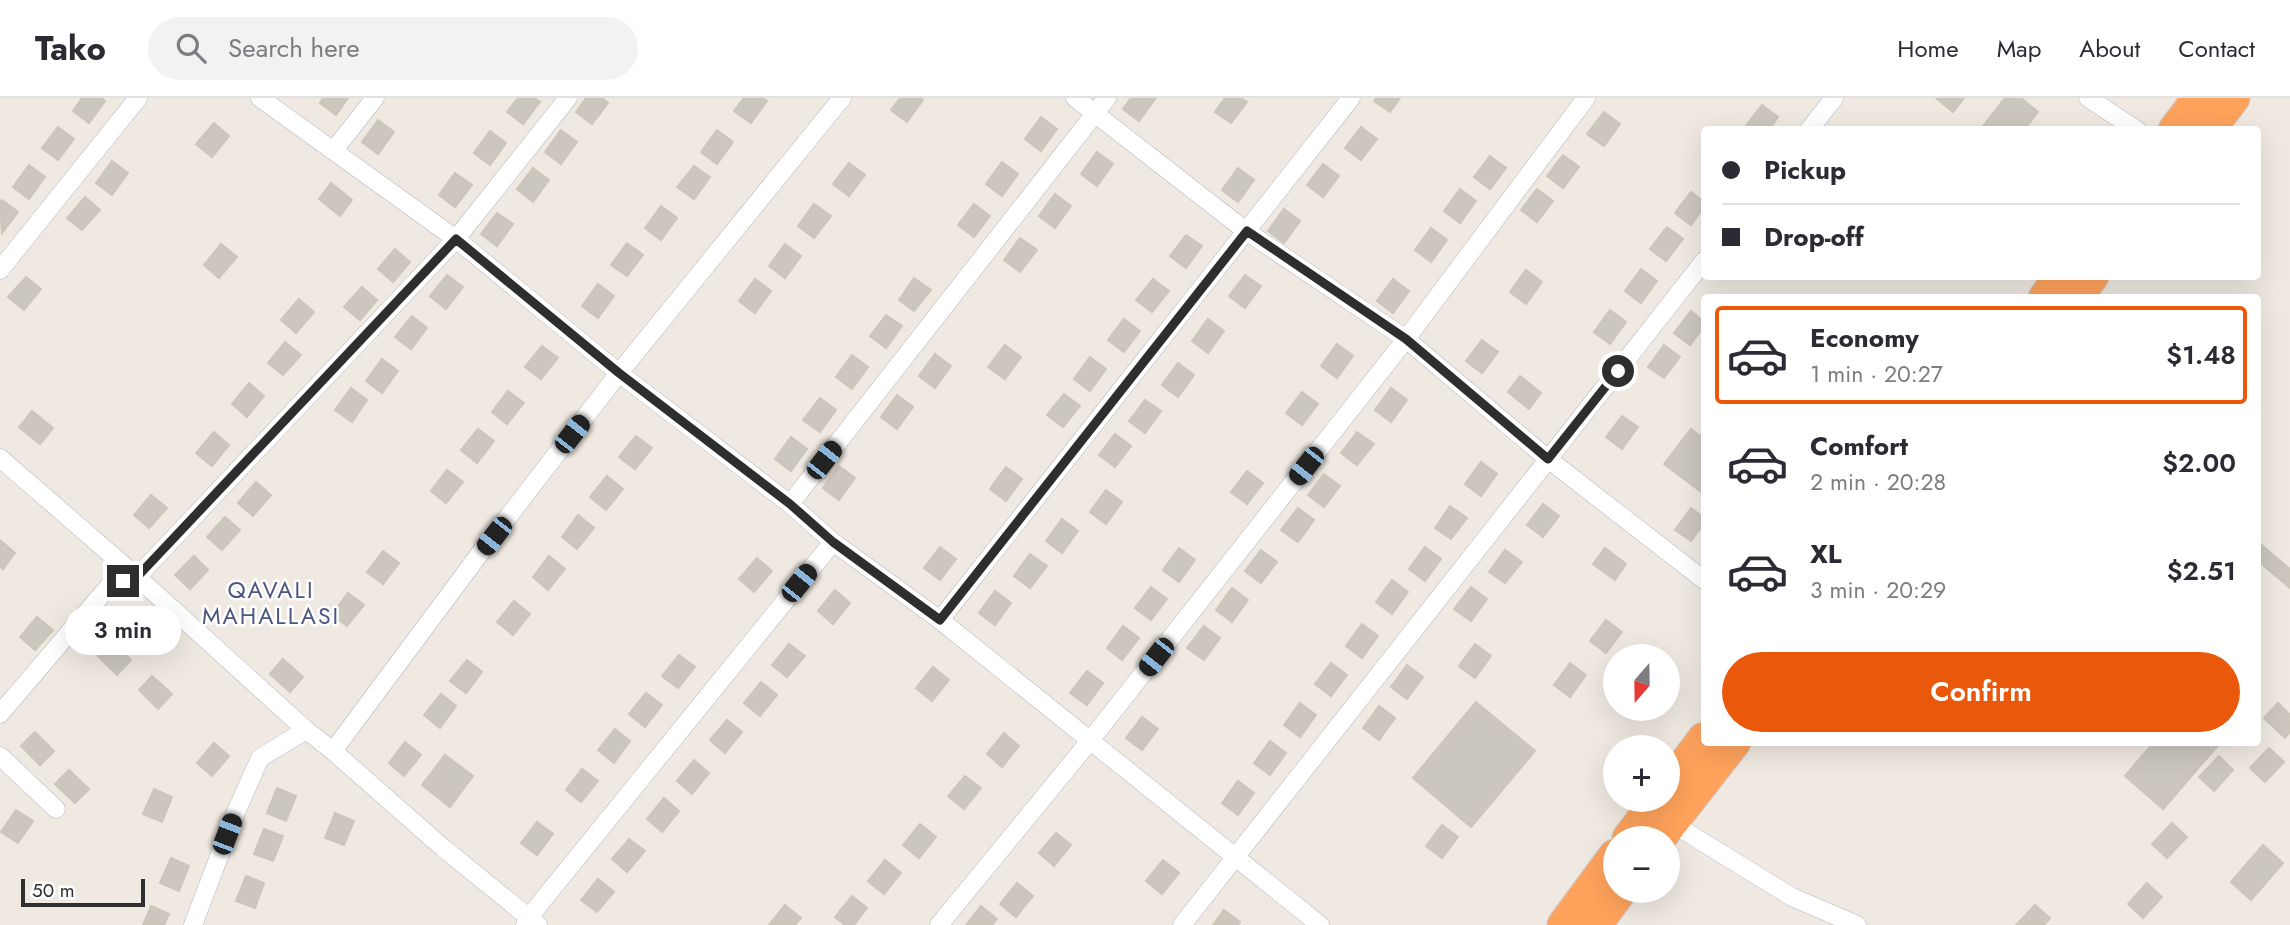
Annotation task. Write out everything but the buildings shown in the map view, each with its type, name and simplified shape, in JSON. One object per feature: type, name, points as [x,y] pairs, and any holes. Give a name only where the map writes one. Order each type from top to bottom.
[{"type":"highway","points":[[2178,126],[2199,98]]},
{"type":"highway","points":[[2211,126],[2233,98]]},
{"type":"highway","points":[[2078,294],[2089,280]]},
{"type":"highway","points":[[1680,771],[1701,743]]},
{"type":"highway","points":[[1662,820],[1730,746]]},
{"type":"highway","points":[[1563,925],[1603,872]]},
{"type":"highway","points":[[1595,925],[1611,903]]},
{"type":"street","points":[[0,270],[138,98]]},
{"type":"street","points":[[260,98],[456,239],[619,373],[790,504],[833,542],[940,620],[1320,925]]},
{"type":"street","points":[[334,150],[375,98]]},
{"type":"street","points":[[0,714],[110,586],[137,577],[456,239],[568,98]]},
{"type":"street","points":[[333,751],[619,373],[842,98]]},
{"type":"street","points":[[1075,98],[1247,231],[1406,339],[1548,459],[1701,578]]},
{"type":"street","points":[[790,504],[1107,98]]},
{"type":"street","points":[[940,620],[1351,98]]},
{"type":"street","points":[[939,925],[1089,742],[1406,339],[1586,98]]},
{"type":"street","points":[[1812,126],[1834,98]]},
{"type":"street","points":[[2088,98],[2131,126]]},
{"type":"street","points":[[1182,925],[1701,265]]},
{"type":"street","points":[[0,458],[306,730],[531,922],[833,542]]},
{"type":"street","points":[[193,925],[236,811],[260,758],[306,730]]},
{"type":"street","points":[[0,756],[56,809]]},
{"type":"street","points":[[1662,820],[1792,897],[1857,925]]},
{"type":"district","name":"QAVALI MAHALLASI","points":[[271,603]]},
{"type":"route","points":[[123,581],[137,577],[456,239],[619,373],[790,504],[833,542],[940,620],[1247,231],[1406,339],[1548,459],[1618,371]]}]
